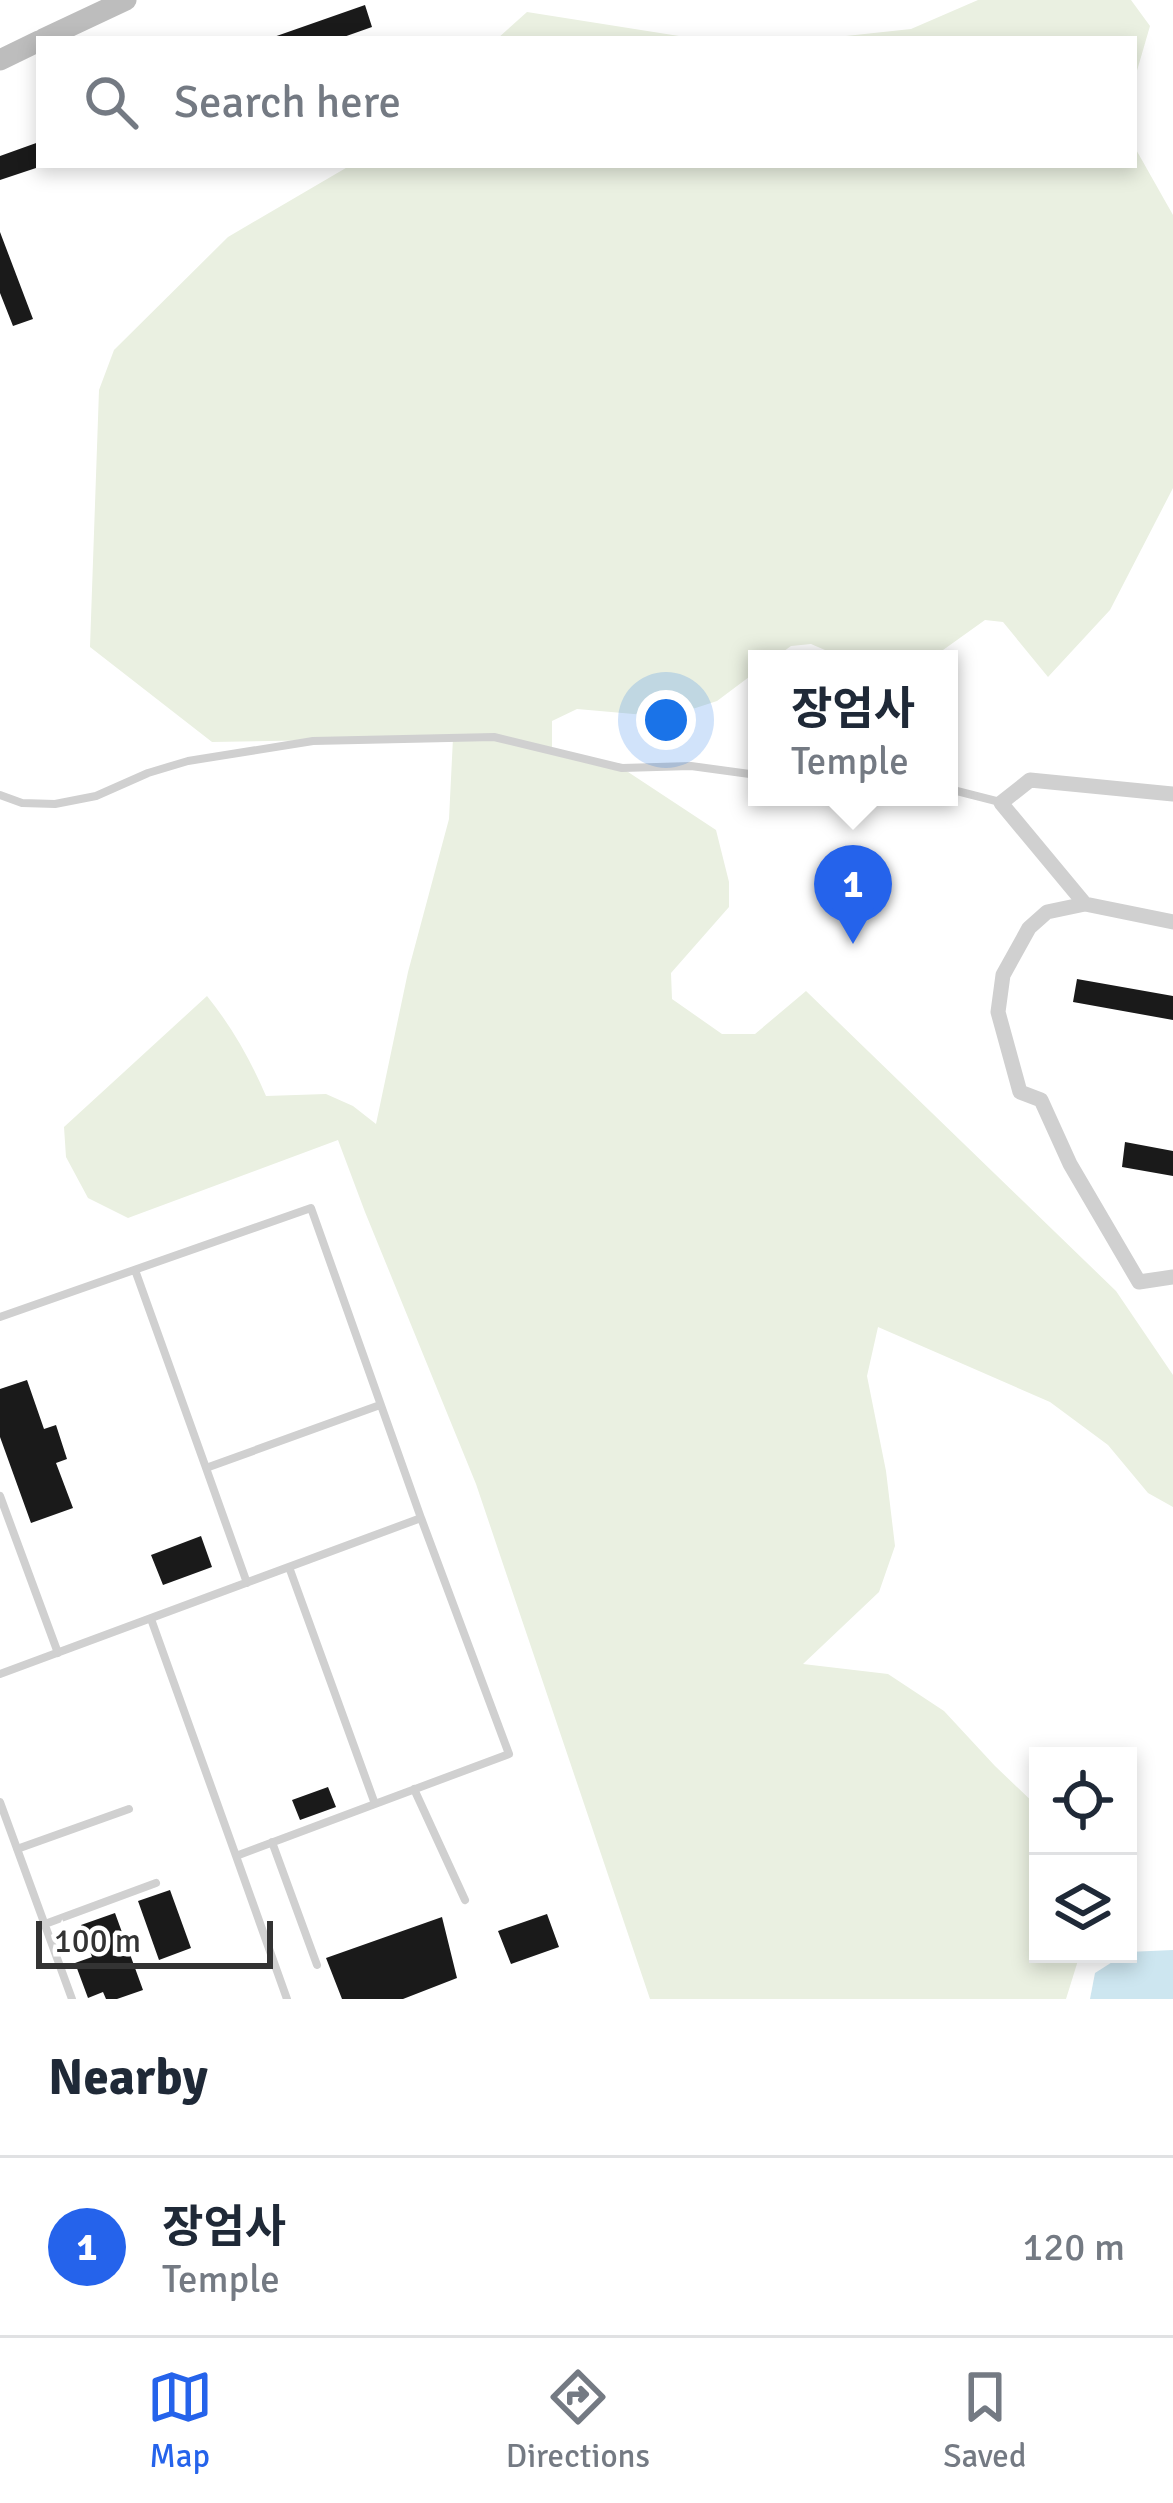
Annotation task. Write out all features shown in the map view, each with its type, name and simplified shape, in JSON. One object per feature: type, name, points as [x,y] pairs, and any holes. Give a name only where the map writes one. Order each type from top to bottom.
[{"type":"main road","points":[[50,36],[126,0]]},
{"type":"main road","points":[[0,60],[36,42]]},
{"type":"street","points":[[1085,904],[1001,802],[1030,780],[1173,794]]},
{"type":"street","points":[[1173,922],[1085,904],[1047,912],[1029,928],[1003,976],[998,1012],[1020,1092],[1041,1100],[1070,1164],[1139,1282],[1173,1277]]},
{"type":"lane","points":[[0,795],[22,803],[56,804],[97,796],[188,761],[313,741],[494,737],[622,768],[691,766],[748,774]]},
{"type":"lane","points":[[958,791],[1001,802]]},
{"type":"lane","points":[[0,1317],[310,1208],[509,1754],[236,1856]]},
{"type":"lane","points":[[135,1270],[247,1582]]},
{"type":"lane","points":[[206,1468],[380,1405]]},
{"type":"lane","points":[[0,1496],[58,1653]]},
{"type":"lane","points":[[0,1674],[421,1518]]},
{"type":"lane","points":[[289,1567],[375,1804]]},
{"type":"lane","points":[[151,1618],[287,1999]]},
{"type":"lane","points":[[414,1789],[465,1900]]},
{"type":"lane","points":[[0,1802],[72,1999]]},
{"type":"lane","points":[[17,1849],[129,1809]]},
{"type":"lane","points":[[272,1842],[317,1966]]},
{"type":"lane","points":[[45,1924],[156,1883]]},
{"type":"green space","points":[[978,0],[1131,0],[1150,26],[1137,71],[1137,36],[846,36],[911,29]]},
{"type":"green space","points":[[527,12],[679,36],[500,36]]},
{"type":"green space","points":[[1137,151],[1173,215],[1173,488],[1110,610],[1048,677],[1003,622],[985,620],[943,650],[825,650],[811,644],[748,650],[748,678],[717,701],[668,717],[577,709],[552,721],[552,751],[622,768],[716,830],[729,882],[729,907],[671,973],[672,999],[722,1034],[755,1034],[806,991],[1116,1291],[1173,1375],[1173,1507],[1148,1493],[1108,1445],[1050,1402],[878,1327],[867,1376],[895,1546],[879,1592],[803,1664],[888,1674],[944,1711],[1029,1798],[1029,1963],[1077,1963],[1066,1999],[650,1999],[476,1484],[338,1140],[128,1218],[88,1198],[66,1157],[64,1127],[207,996],[240,1044],[266,1096],[326,1094],[353,1106],[376,1124],[408,972],[449,819],[453,738],[212,742],[90,647],[99,390],[114,350],[228,237],[346,168],[1137,168]]},
{"type":"water","points":[[1173,1950],[1173,1999],[1090,1999],[1095,1973],[1111,1963],[1137,1963],[1137,1952]]},
{"type":"building","points":[[365,5],[372,27],[346,36],[277,36]]},
{"type":"building","points":[[36,143],[36,168],[0,180],[0,156]]},
{"type":"building","points":[[0,232],[33,319],[13,326],[0,293]]},
{"type":"building","points":[[1077,979],[1173,996],[1173,1020],[1073,1002]]},
{"type":"building","points":[[1125,1142],[1173,1151],[1173,1176],[1122,1167]]},
{"type":"building","points":[[27,1380],[44,1429],[56,1425],[67,1459],[56,1463],[73,1508],[31,1523],[0,1437],[0,1389]]},
{"type":"building","points":[[201,1536],[212,1567],[163,1585],[151,1555]]},
{"type":"building","points":[[328,1787],[336,1807],[300,1820],[292,1800]]},
{"type":"building","points":[[170,1890],[191,1948],[159,1960],[138,1901]]},
{"type":"building","points":[[115,1913],[143,1990],[117,1999],[106,1999],[103,1992],[88,1998],[75,1963],[92,1957],[81,1925]]},
{"type":"building","points":[[547,1914],[559,1947],[511,1964],[498,1931]]},
{"type":"building","points":[[442,1917],[457,1978],[403,1999],[342,1999],[326,1958]]},
{"type":"place","name":"장엄사","points":[[853,944]]}]
